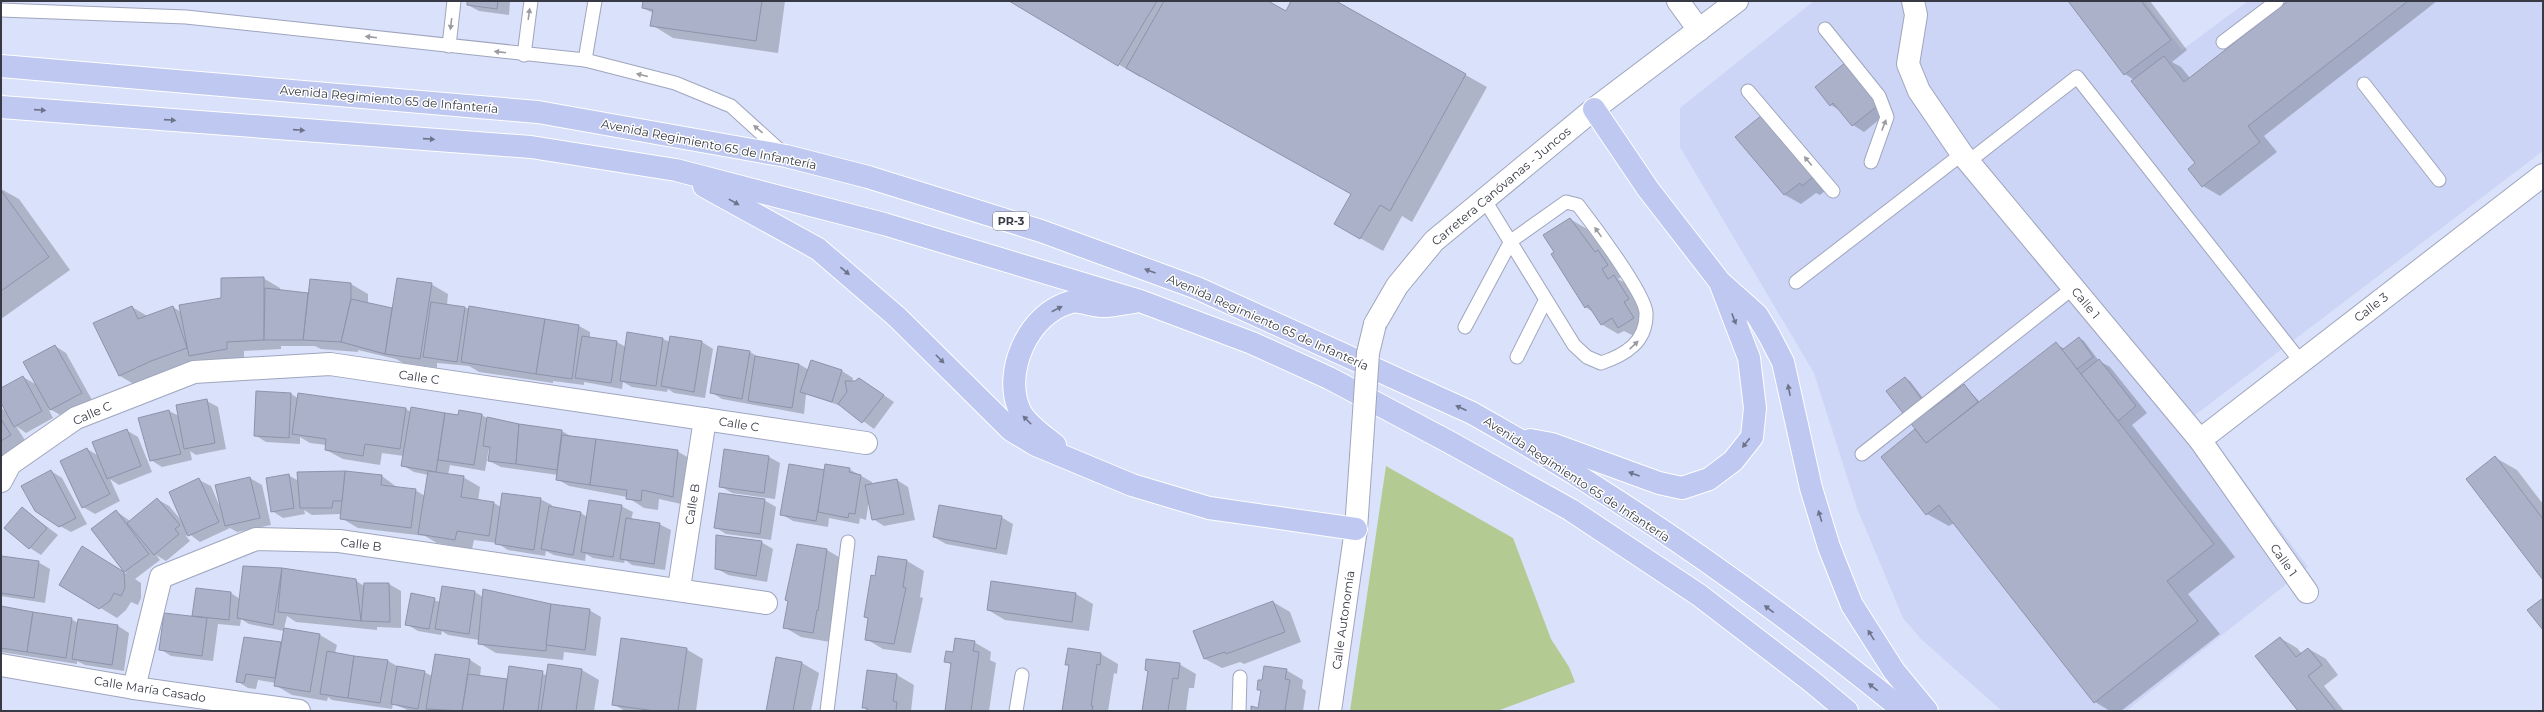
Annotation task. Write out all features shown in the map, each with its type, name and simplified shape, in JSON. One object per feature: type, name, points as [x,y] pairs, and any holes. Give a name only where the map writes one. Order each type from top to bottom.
[{"type":"main road","name":"Avenida Regimiento 65 de Infantería","points":[[1,66],[538,112],[786,156],[868,177],[1041,231],[1197,288],[1472,413],[1515,437],[1635,514],[1738,585],[1904,711]]},
{"type":"main road","points":[[1,107],[531,147],[676,170],[884,224],[1140,301],[1252,343],[1328,378],[1452,443],[1571,510],[1699,595],[1812,681],[1847,711]]},
{"type":"main road","points":[[1594,109],[1648,189],[1720,282],[1757,315],[1783,362],[1812,488],[1829,547],[1852,605],[1894,671],[1928,711]]},
{"type":"main road","points":[[676,170],[818,249],[897,317],[1011,430],[1036,445],[1078,464],[1132,485],[1209,508],[1356,529]]},
{"type":"main road","points":[[1515,437],[1552,444],[1659,483],[1682,488],[1709,480],[1732,461],[1752,437],[1755,408],[1749,358],[1720,282]]},
{"type":"main road","points":[[1078,464],[1021,413],[1014,394],[1019,353],[1032,330],[1049,313],[1071,302],[1101,306],[1140,301]]},
{"type":"street","points":[[1678,1],[1699,30]]},
{"type":"street","name":"Carretera Canóvanas - Juncos","points":[[1356,529],[1368,353],[1375,324],[1397,286],[1434,240],[1594,109],[1737,1]]},
{"type":"street","name":"Calle 1","points":[[1913,1],[1916,15],[1908,64],[1919,91],[1965,158],[2200,440],[2307,592]]},
{"type":"street","name":"Calle 3","points":[[2200,440],[2543,175]]},
{"type":"street","name":"Calle C","points":[[1,481],[10,464],[76,418],[194,372],[330,364],[866,443]]},
{"type":"street","name":"Calle B","points":[[680,588],[705,419]]},
{"type":"street","name":"Calle Autonomía","points":[[1330,711],[1356,529]]},
{"type":"street","name":"Calle B","points":[[134,688],[162,577],[256,539],[339,541],[680,588],[766,603]]},
{"type":"street","name":"Calle María Casado","points":[[1,665],[134,688],[299,711]]},
{"type":"lane","points":[[449,46],[455,1]]},
{"type":"lane","points":[[524,55],[531,1]]},
{"type":"lane","points":[[585,60],[595,1]]},
{"type":"lane","points":[[2223,42],[2276,1]]},
{"type":"lane","points":[[1,10],[186,17],[524,55],[585,60],[675,83],[732,106],[786,156]]},
{"type":"lane","points":[[1825,29],[1879,96],[1885,107],[1887,117],[1870,162]]},
{"type":"lane","points":[[1796,282],[2077,77],[2301,362]]},
{"type":"lane","points":[[2364,84],[2439,180]]},
{"type":"lane","points":[[1748,91],[1833,191]]},
{"type":"lane","points":[[1465,327],[1511,241],[1566,202],[1578,205],[1630,279],[1646,312],[1645,325],[1639,341],[1622,356],[1601,362],[1587,356],[1574,345],[1511,241],[1484,199]]},
{"type":"lane","points":[[1862,454],[2073,288]]},
{"type":"lane","points":[[1517,357],[1546,301]]},
{"type":"lane","points":[[827,711],[848,542]]},
{"type":"lane","points":[[1016,711],[1022,675]]},
{"type":"lane","points":[[1239,711],[1240,677]]},
{"type":"shaded area","points":[[1814,1],[2144,1],[2182,50],[2248,1],[2543,1],[2543,151],[2195,415],[2308,567],[2126,711],[2002,711],[1921,639],[1903,618],[1857,508],[1814,373],[1680,147],[1680,108]]},
{"type":"green space","points":[[1386,466],[1513,538],[1551,639],[1569,667],[1575,682],[1497,711],[1350,711]]},
{"type":"building","points":[[467,1],[498,1],[497,9],[467,5]]},
{"type":"building","points":[[643,1],[762,1],[756,41],[650,26],[653,10],[642,8]]},
{"type":"building","points":[[1009,1],[1157,1],[1118,66]]},
{"type":"building","points":[[1164,1],[1268,1],[1286,11],[1291,1],[1336,1],[1466,74],[1390,211],[1380,205],[1360,239],[1334,224],[1351,194],[1126,68]]},
{"type":"building","points":[[2068,1],[2141,1],[2171,40],[2124,75]]},
{"type":"building","points":[[2288,1],[2408,1],[2248,126],[2260,142],[2202,187],[2188,169],[2195,163],[2131,81],[2164,56],[2184,82]]},
{"type":"building","points":[[1846,62],[1880,104],[1852,126],[1833,103],[1830,106],[1815,87]]},
{"type":"building","points":[[1762,115],[1813,177],[1802,186],[1800,183],[1784,195],[1735,137]]},
{"type":"building","points":[[1,190],[49,257],[1,291]]},
{"type":"building","points":[[1570,218],[1595,252],[1598,250],[1608,265],[1602,269],[1608,279],[1614,275],[1629,299],[1624,302],[1634,318],[1618,328],[1612,318],[1601,325],[1588,305],[1585,308],[1551,254],[1554,252],[1543,235]]},
{"type":"building","points":[[264,277],[264,340],[227,342],[227,349],[189,356],[179,305],[221,298],[221,278]]},
{"type":"building","points":[[397,278],[432,283],[420,359],[385,354]]},
{"type":"building","points":[[310,279],[351,283],[351,299],[341,342],[303,340]]},
{"type":"building","points":[[265,288],[308,293],[303,340],[264,340]]},
{"type":"building","points":[[351,299],[392,308],[385,354],[341,342]]},
{"type":"building","points":[[431,302],[465,307],[457,362],[423,357]]},
{"type":"building","points":[[132,306],[138,319],[173,306],[187,348],[151,361],[119,376],[93,323]]},
{"type":"building","points":[[469,306],[545,319],[536,374],[461,362]]},
{"type":"building","points":[[545,319],[579,325],[572,379],[536,374]]},
{"type":"building","points":[[627,332],[663,338],[656,386],[620,381]]},
{"type":"building","points":[[582,336],[617,341],[611,383],[575,378]]},
{"type":"building","points":[[670,336],[702,341],[694,392],[661,386]]},
{"type":"building","points":[[2079,337],[2093,357],[2077,369],[2062,350]]},
{"type":"building","points":[[2056,342],[2214,544],[2167,581],[2198,621],[2094,703],[1939,505],[1926,515],[1881,457],[1915,429],[1926,443]]},
{"type":"building","points":[[55,345],[82,393],[50,410],[23,362]]},
{"type":"building","points":[[718,346],[750,351],[742,399],[710,393]]},
{"type":"building","points":[[755,356],[799,364],[792,408],[748,401]]},
{"type":"building","points":[[2099,359],[2136,406],[2118,421],[2081,374]]},
{"type":"building","points":[[811,360],[842,370],[832,402],[800,392]]},
{"type":"building","points":[[23,376],[42,411],[14,427],[1,403],[1,388]]},
{"type":"building","points":[[1905,377],[1930,410],[1964,384],[1978,402],[1926,443],[1886,391]]},
{"type":"building","points":[[859,378],[884,395],[862,423],[838,404],[847,392],[845,381],[855,381]]},
{"type":"building","points":[[256,391],[291,393],[289,438],[254,436]]},
{"type":"building","points":[[298,393],[406,408],[400,449],[365,444],[363,456],[325,450],[326,439],[292,434]]},
{"type":"building","points":[[207,399],[215,443],[184,449],[176,405]]},
{"type":"building","points":[[411,407],[445,413],[436,472],[401,466]]},
{"type":"building","points":[[169,410],[181,454],[150,461],[138,418]]},
{"type":"building","points":[[459,410],[482,414],[474,465],[438,460],[445,413],[458,415]]},
{"type":"building","points":[[487,417],[519,424],[516,464],[488,461],[490,447],[483,446]]},
{"type":"building","points":[[1,419],[11,435],[1,441]]},
{"type":"building","points":[[519,424],[562,430],[557,470],[516,464]]},
{"type":"building","points":[[127,429],[141,466],[107,479],[92,442]]},
{"type":"building","points":[[562,435],[596,439],[590,485],[556,480]]},
{"type":"building","points":[[596,439],[678,450],[673,497],[642,490],[641,501],[626,499],[627,490],[590,485]]},
{"type":"building","points":[[87,448],[110,494],[82,508],[60,461]]},
{"type":"building","points":[[724,449],[769,456],[764,493],[719,487]]},
{"type":"building","points":[[2495,456],[2543,519],[2543,580],[2466,479]]},
{"type":"building","points":[[789,464],[825,470],[816,521],[780,515]]},
{"type":"building","points":[[825,464],[850,468],[849,472],[861,475],[855,514],[849,513],[848,518],[818,512]]},
{"type":"building","points":[[51,470],[76,518],[59,527],[35,511],[21,486]]},
{"type":"building","points":[[345,471],[382,475],[381,485],[416,489],[411,528],[340,519]]},
{"type":"building","points":[[345,471],[342,501],[333,501],[332,508],[300,508],[297,472]]},
{"type":"building","points":[[428,471],[464,476],[461,497],[494,502],[489,536],[457,531],[455,540],[418,534]]},
{"type":"building","points":[[289,474],[294,508],[271,512],[266,478]]},
{"type":"building","points":[[250,477],[260,518],[225,526],[215,485]]},
{"type":"building","points":[[199,478],[219,522],[188,536],[169,492]]},
{"type":"building","points":[[897,479],[904,514],[872,520],[865,485]]},
{"type":"building","points":[[502,493],[541,498],[534,550],[495,544]]},
{"type":"building","points":[[719,493],[765,499],[760,534],[714,528]]},
{"type":"building","points":[[157,498],[180,525],[175,529],[179,534],[154,555],[127,523]]},
{"type":"building","points":[[589,500],[622,505],[613,557],[581,552]]},
{"type":"building","points":[[939,505],[1002,516],[996,549],[933,537]]},
{"type":"building","points":[[549,506],[581,512],[573,555],[541,549]]},
{"type":"building","points":[[22,507],[47,528],[29,549],[4,528]]},
{"type":"building","points":[[116,510],[149,554],[124,572],[91,529]]},
{"type":"building","points":[[626,518],[660,523],[654,564],[620,559]]},
{"type":"building","points":[[716,535],[762,541],[756,576],[715,569]]},
{"type":"building","points":[[797,544],[827,549],[818,611],[817,610],[813,633],[783,628],[788,601],[785,600]]},
{"type":"building","points":[[82,546],[124,572],[125,588],[121,596],[114,593],[110,601],[99,609],[59,585]]},
{"type":"building","points":[[1,556],[39,561],[34,598],[1,593]]},
{"type":"building","points":[[878,556],[907,560],[903,587],[906,588],[894,644],[865,640],[868,618],[864,617],[871,575],[875,576]]},
{"type":"building","points":[[243,566],[282,568],[273,625],[237,618]]},
{"type":"building","points":[[282,568],[356,579],[361,621],[278,612]]},
{"type":"building","points":[[991,581],[1076,593],[1072,622],[987,610]]},
{"type":"building","points":[[364,583],[389,583],[390,622],[361,621]]},
{"type":"building","points":[[442,586],[475,591],[469,634],[435,629]]},
{"type":"building","points":[[196,588],[231,592],[229,620],[192,616]]},
{"type":"building","points":[[483,589],[551,604],[546,651],[478,644]]},
{"type":"building","points":[[411,593],[435,598],[429,629],[405,625]]},
{"type":"building","points":[[2543,598],[2543,630],[2527,610]]},
{"type":"building","points":[[1273,601],[1285,632],[1226,654],[1225,652],[1204,659],[1193,631]]},
{"type":"building","points":[[551,604],[590,609],[585,650],[546,645]]},
{"type":"building","points":[[1,606],[33,612],[27,652],[1,648]]},
{"type":"building","points":[[33,612],[72,618],[66,658],[27,652]]},
{"type":"building","points":[[164,613],[207,618],[202,656],[159,650]]},
{"type":"building","points":[[78,619],[118,625],[112,665],[72,659]]},
{"type":"building","points":[[284,628],[320,634],[310,692],[274,686]]},
{"type":"building","points":[[244,637],[281,642],[275,678],[246,674],[244,683],[236,682]]},
{"type":"building","points":[[2280,637],[2296,657],[2308,648],[2322,665],[2308,676],[2336,711],[2298,711],[2255,656]]},
{"type":"building","points":[[621,638],[687,648],[678,711],[655,711],[612,705]]},
{"type":"building","points":[[955,638],[975,641],[973,651],[979,652],[971,711],[945,711],[951,663],[944,662],[946,651],[953,652]]},
{"type":"building","points":[[1068,648],[1101,653],[1100,665],[1097,664],[1091,706],[1093,706],[1092,711],[1062,711],[1069,665],[1065,665]]},
{"type":"building","points":[[327,651],[354,656],[348,698],[320,694]]},
{"type":"building","points":[[435,654],[470,659],[462,711],[426,709]]},
{"type":"building","points":[[354,656],[388,660],[380,703],[348,698]]},
{"type":"building","points":[[776,657],[802,662],[793,711],[766,711]]},
{"type":"building","points":[[1146,659],[1180,663],[1178,679],[1173,678],[1168,711],[1142,711],[1148,671],[1145,670]]},
{"type":"building","points":[[548,664],[582,669],[576,711],[541,711]]},
{"type":"building","points":[[397,666],[425,671],[418,709],[391,704]]},
{"type":"building","points":[[509,666],[543,671],[538,711],[503,711]]},
{"type":"building","points":[[1264,666],[1287,669],[1285,679],[1290,680],[1285,710],[1289,711],[1251,711],[1251,706],[1258,708],[1261,690],[1257,690],[1258,680],[1262,680]]},
{"type":"building","points":[[867,670],[897,674],[893,701],[897,702],[896,711],[867,711],[867,708],[862,708]]},
{"type":"building","points":[[468,674],[507,679],[503,711],[462,711]]}]
